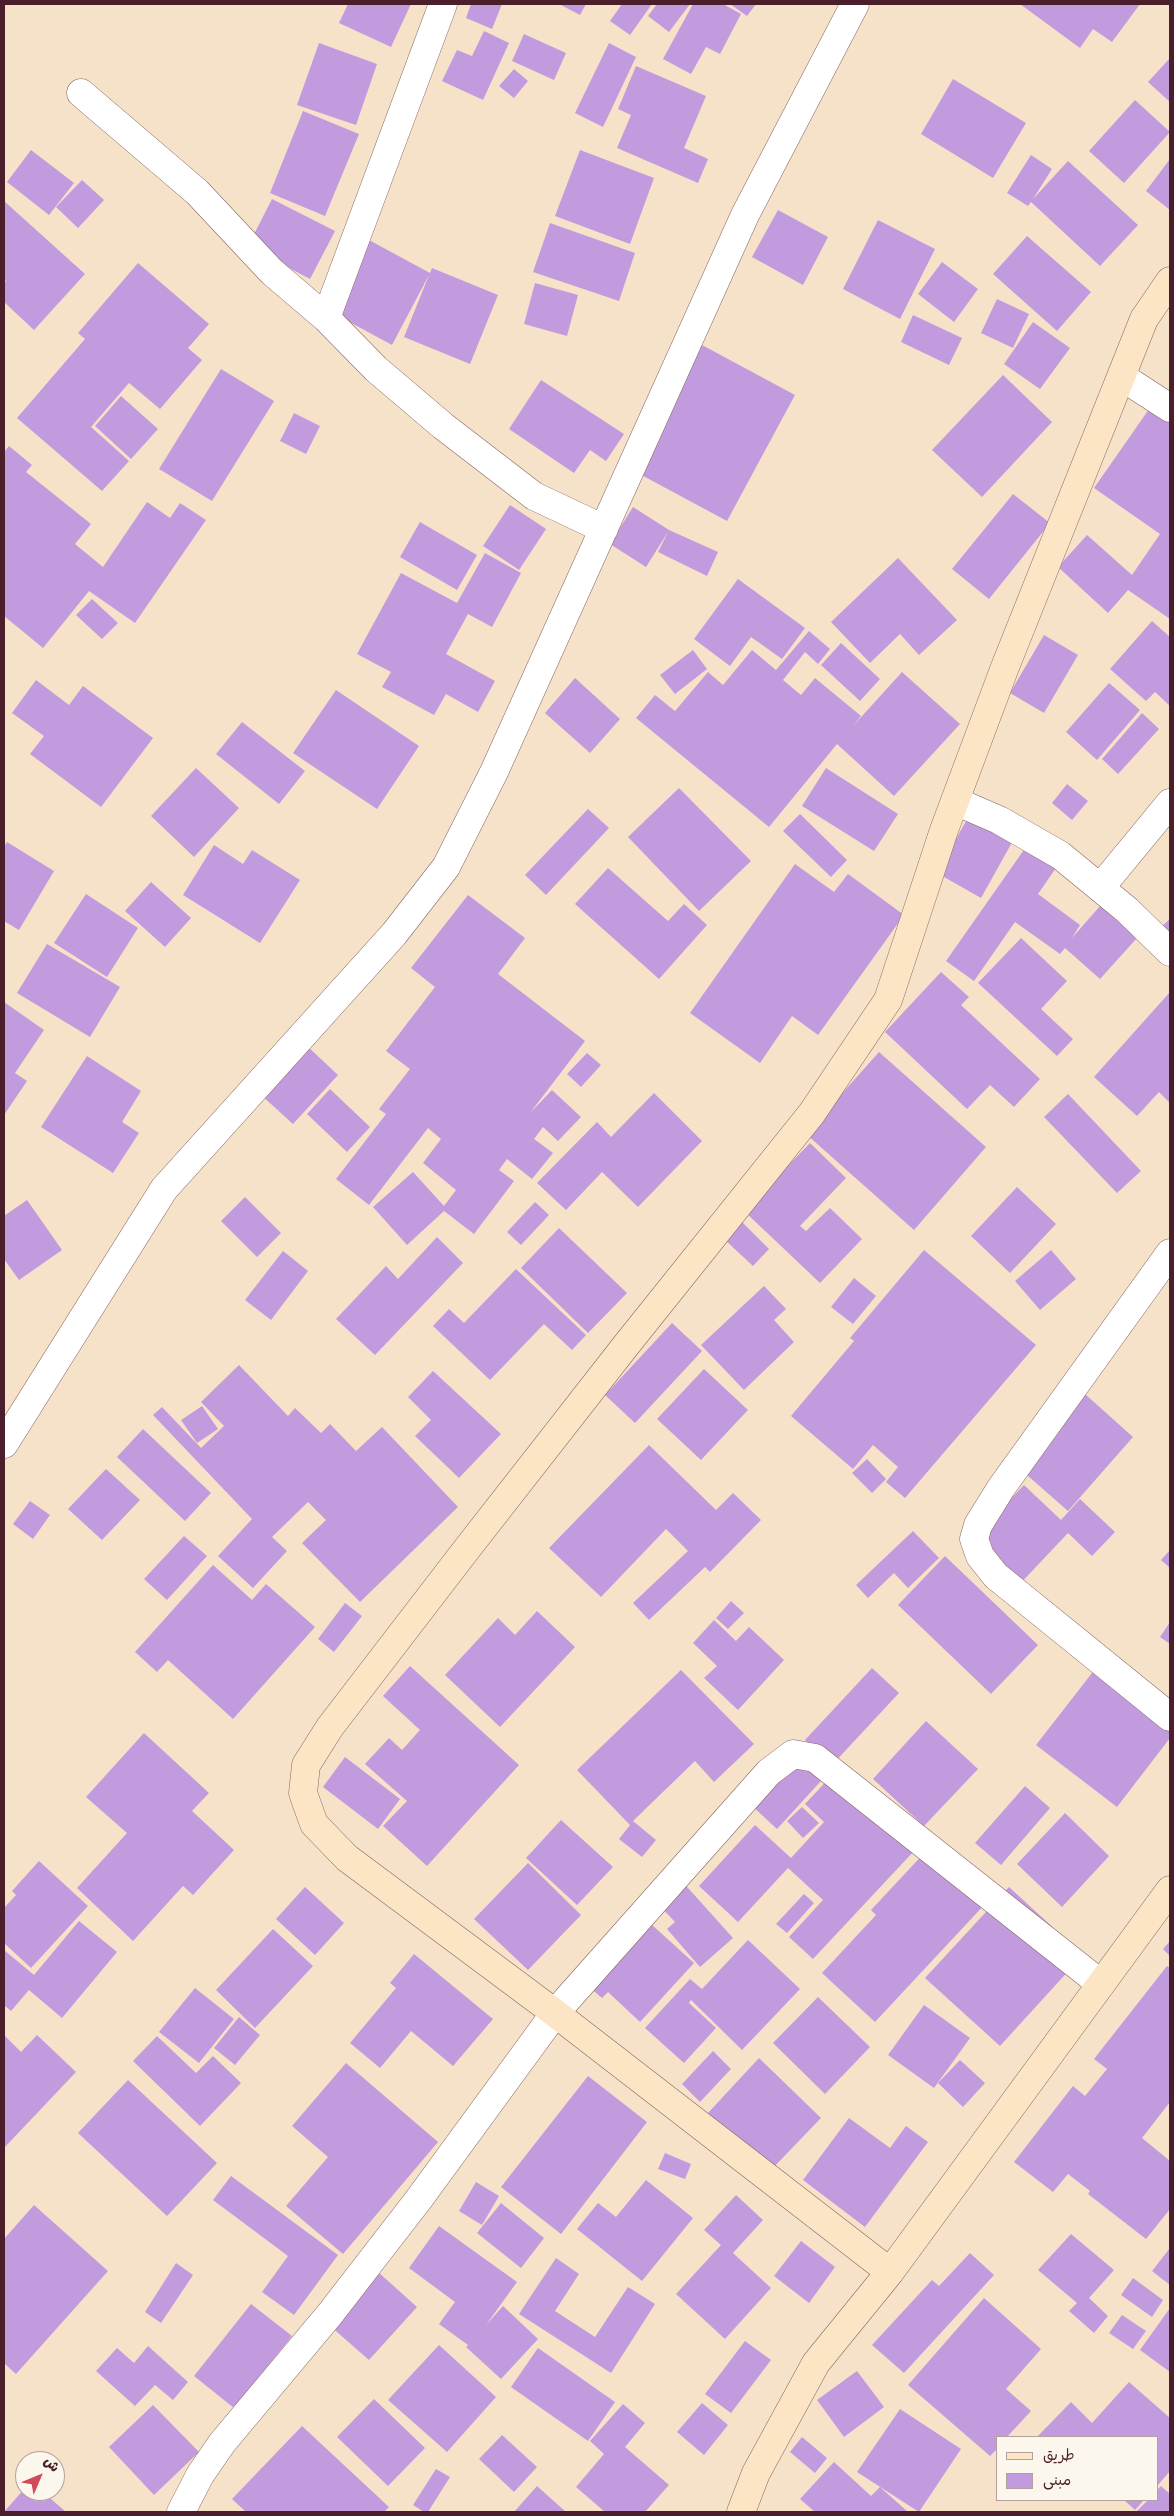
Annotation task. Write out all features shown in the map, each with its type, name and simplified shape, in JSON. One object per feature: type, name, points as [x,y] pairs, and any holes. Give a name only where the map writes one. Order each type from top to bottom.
[{"type":"street","points":[[326,318],[443,4]]},
{"type":"street","points":[[4,1444],[164,1189],[394,934],[446,867],[494,772],[745,215],[855,4]]},
{"type":"street","points":[[81,93],[198,192],[272,272],[326,318],[376,369],[443,426],[534,496],[604,529]]},
{"type":"street","points":[[890,2272],[555,2013],[347,1858],[314,1824],[303,1793],[306,1765],[330,1727],[466,1550],[627,1344],[818,1105],[888,1000],[955,801],[1005,667],[1144,319],[1170,281]]},
{"type":"street","points":[[1122,377],[1170,408]]},
{"type":"street","points":[[955,801],[999,820],[1060,855],[1128,910],[1170,952]]},
{"type":"street","points":[[1100,888],[1170,803]]},
{"type":"street","points":[[1170,1253],[1001,1488],[978,1525],[974,1539],[980,1556],[996,1576],[1170,1717]]},
{"type":"street","points":[[181,2512],[200,2475],[222,2443],[330,2314],[419,2199],[555,2013],[769,1772],[793,1754],[815,1758],[1101,1984]]},
{"type":"street","points":[[741,2512],[756,2473],[816,2363],[890,2272],[1170,1890]]},
{"type":"building","points":[[348,4],[411,4],[391,47],[339,23]]},
{"type":"building","points":[[471,4],[502,4],[492,29],[466,18]]},
{"type":"building","points":[[559,4],[586,4],[580,15]]},
{"type":"building","points":[[622,4],[652,4],[630,35],[610,21]]},
{"type":"building","points":[[657,4],[690,4],[669,32],[648,16]]},
{"type":"building","points":[[693,4],[723,4],[741,14],[720,54],[706,47],[691,74],[663,59]]},
{"type":"building","points":[[730,4],[756,4],[747,16]]},
{"type":"building","points":[[1020,4],[1140,4],[1112,42],[1093,29],[1080,48]]},
{"type":"building","points":[[484,31],[509,43],[483,100],[442,81],[457,50],[472,56]]},
{"type":"building","points":[[524,34],[566,53],[554,80],[512,61]]},
{"type":"building","points":[[319,43],[377,64],[356,125],[297,105]]},
{"type":"building","points":[[609,43],[636,57],[603,127],[575,113]]},
{"type":"building","points":[[1170,58],[1170,102],[1148,82]]},
{"type":"building","points":[[636,66],[706,96],[684,148],[708,159],[698,183],[617,148],[631,115],[618,109]]},
{"type":"building","points":[[514,69],[528,81],[514,98],[499,86]]},
{"type":"building","points":[[953,79],[1026,123],[993,178],[921,134]]},
{"type":"building","points":[[1135,100],[1170,132],[1124,183],[1089,151]]},
{"type":"building","points":[[303,111],[359,134],[325,216],[270,193]]},
{"type":"building","points":[[31,150],[74,183],[49,215],[7,182]]},
{"type":"building","points":[[580,150],[654,178],[630,244],[555,216]]},
{"type":"building","points":[[1031,155],[1052,169],[1033,199],[1068,161],[1138,225],[1100,266],[1031,202],[1028,206],[1007,193]]},
{"type":"building","points":[[1170,159],[1170,210],[1146,191]]},
{"type":"building","points":[[82,180],[104,200],[78,228],[56,207]]},
{"type":"building","points":[[272,199],[335,231],[310,279],[248,246]]},
{"type":"building","points":[[4,201],[85,274],[34,330],[4,302],[4,283],[6,281],[4,279]]},
{"type":"building","points":[[778,210],[828,237],[803,285],[752,257]]},
{"type":"building","points":[[878,220],[935,249],[900,319],[843,289]]},
{"type":"building","points":[[550,223],[635,253],[619,301],[533,272]]},
{"type":"building","points":[[1027,236],[1091,292],[1057,331],[993,274]]},
{"type":"building","points":[[369,240],[430,273],[432,268],[498,295],[470,364],[404,337],[429,275],[392,345],[331,312]]},
{"type":"building","points":[[942,262],[978,289],[954,322],[918,294]]},
{"type":"building","points":[[138,263],[209,324],[188,348],[202,360],[160,409],[129,383],[91,427],[129,461],[102,491],[17,418],[85,339],[78,333]]},
{"type":"building","points":[[535,283],[578,295],[567,336],[524,324]]},
{"type":"building","points":[[997,299],[1029,314],[1013,348],[981,333]]},
{"type":"building","points":[[913,315],[962,338],[949,365],[901,342]]},
{"type":"building","points":[[1033,322],[1070,348],[1040,389],[1004,364]]},
{"type":"building","points":[[702,345],[795,395],[727,521],[634,471]]},
{"type":"building","points":[[221,369],[274,401],[212,501],[159,469]]},
{"type":"building","points":[[1003,375],[1052,422],[982,497],[932,450]]},
{"type":"building","points":[[541,380],[624,434],[606,461],[590,450],[574,473],[509,429]]},
{"type":"building","points":[[121,396],[158,429],[131,459],[95,426]]},
{"type":"building","points":[[1154,402],[1170,413],[1170,619],[1128,590],[1108,613],[1058,567],[1087,535],[1132,575],[1160,534],[1094,488]]},
{"type":"building","points":[[294,413],[320,426],[306,454],[280,441]]},
{"type":"building","points":[[9,446],[32,465],[26,472],[91,524],[75,544],[103,567],[147,502],[170,518],[180,503],[206,520],[135,623],[89,591],[43,648],[4,616],[4,452]]},
{"type":"building","points":[[1013,494],[1050,523],[989,599],[952,569]]},
{"type":"building","points":[[510,505],[546,529],[519,570],[483,546]]},
{"type":"building","points":[[633,507],[669,530],[718,552],[707,576],[658,552],[668,532],[646,567],[610,544]]},
{"type":"building","points":[[420,522],[477,555],[457,590],[400,557]]},
{"type":"building","points":[[485,553],[521,573],[492,627],[468,614],[446,654],[495,681],[478,712],[446,694],[434,715],[382,687],[391,672],[357,654],[401,573],[457,603]]},
{"type":"building","points":[[898,558],[957,620],[919,655],[900,634],[870,663],[831,622]]},
{"type":"building","points":[[738,579],[805,628],[782,659],[751,637],[730,666],[694,639]]},
{"type":"building","points":[[92,599],[118,623],[102,639],[76,615]]},
{"type":"building","points":[[1152,621],[1170,637],[1170,706],[1155,692],[1146,701],[1110,669]]},
{"type":"building","points":[[809,631],[830,649],[818,664],[805,652],[783,680],[801,695],[815,678],[861,716],[853,726],[902,672],[960,724],[894,796],[837,744],[769,827],[636,718],[655,695],[675,711],[708,672],[723,685],[752,650],[776,670]]},
{"type":"building","points":[[1044,635],[1078,655],[1044,713],[1010,693]]},
{"type":"building","points":[[841,643],[880,679],[860,701],[821,665]]},
{"type":"building","points":[[693,650],[707,669],[675,694],[660,675]]},
{"type":"building","points":[[575,678],[620,719],[590,753],[545,713]]},
{"type":"building","points":[[36,680],[69,705],[83,686],[153,738],[101,807],[30,754],[44,736],[12,713]]},
{"type":"building","points":[[1109,683],[1140,710],[1097,760],[1066,732]]},
{"type":"building","points":[[336,690],[419,746],[377,809],[293,753]]},
{"type":"building","points":[[1142,713],[1159,729],[1118,774],[1102,759]]},
{"type":"building","points":[[242,722],[305,771],[279,804],[216,754]]},
{"type":"building","points":[[196,768],[239,808],[194,857],[151,816]]},
{"type":"building","points":[[826,768],[898,814],[874,851],[802,806]]},
{"type":"building","points":[[1067,784],[1088,801],[1072,820],[1052,803]]},
{"type":"building","points":[[679,788],[751,861],[699,911],[628,837]]},
{"type":"building","points":[[980,796],[1024,821],[981,898],[937,873]]},
{"type":"building","points":[[588,809],[609,828],[546,895],[525,875]]},
{"type":"building","points":[[800,814],[847,860],[831,877],[783,831]]},
{"type":"building","points":[[7,842],[54,871],[19,930],[4,921],[4,847]]},
{"type":"building","points":[[1028,844],[1058,865],[1038,894],[1080,925],[1072,938],[1100,906],[1137,938],[1100,979],[1065,948],[1060,954],[1015,922],[974,981],[946,961]]},
{"type":"building","points":[[214,845],[243,864],[252,850],[300,880],[260,943],[183,895]]},
{"type":"building","points":[[795,864],[834,892],[848,874],[904,915],[818,1035],[792,1016],[760,1063],[690,1013]]},
{"type":"building","points":[[608,868],[668,921],[684,904],[707,925],[659,979],[575,904]]},
{"type":"building","points":[[151,882],[191,918],[165,947],[125,911]]},
{"type":"building","points":[[86,894],[138,928],[107,977],[54,943]]},
{"type":"building","points":[[468,895],[525,938],[498,974],[585,1041],[530,1113],[552,1090],[581,1117],[558,1141],[543,1127],[534,1139],[553,1153],[532,1179],[507,1159],[499,1170],[514,1181],[474,1234],[444,1211],[407,1245],[373,1207],[413,1172],[444,1206],[456,1190],[423,1163],[441,1139],[428,1128],[369,1205],[336,1179],[386,1114],[379,1109],[410,1069],[386,1051],[435,987],[411,968]]},
{"type":"building","points":[[1170,919],[1170,939],[1160,928]]},
{"type":"building","points":[[1021,938],[1067,981],[1041,1009],[1073,1039],[1057,1056],[978,983]]},
{"type":"building","points":[[47,944],[120,987],[90,1037],[17,993]]},
{"type":"building","points":[[941,972],[969,997],[961,1005],[1040,1079],[1014,1107],[990,1085],[967,1109],[885,1032]]},
{"type":"building","points":[[1170,992],[1170,1103],[1159,1092],[1137,1116],[1094,1077]]},
{"type":"building","points":[[4,1002],[44,1030],[15,1073],[27,1081],[4,1115]]},
{"type":"building","points":[[306,1045],[338,1075],[293,1124],[260,1094]]},
{"type":"building","points":[[879,1052],[986,1147],[914,1230],[806,1134]]},
{"type":"building","points":[[587,1053],[601,1065],[581,1087],[567,1074]]},
{"type":"building","points":[[87,1056],[141,1091],[122,1122],[139,1133],[113,1173],[41,1127]]},
{"type":"building","points":[[330,1089],[370,1127],[347,1152],[307,1114]]},
{"type":"building","points":[[654,1093],[702,1141],[638,1207],[602,1172],[566,1210],[537,1183],[597,1122],[611,1137]]},
{"type":"building","points":[[1068,1094],[1141,1171],[1117,1193],[1044,1117]]},
{"type":"building","points":[[810,1143],[846,1178],[800,1226],[806,1231],[830,1208],[862,1239],[820,1283],[744,1211]]},
{"type":"building","points":[[1017,1187],[1056,1224],[1010,1273],[971,1236]]},
{"type":"building","points":[[245,1197],[281,1233],[257,1257],[221,1221]]},
{"type":"building","points":[[27,1200],[62,1250],[19,1280],[4,1259],[4,1216]]},
{"type":"building","points":[[535,1202],[549,1215],[521,1245],[507,1232]]},
{"type":"building","points":[[742,1222],[769,1249],[753,1266],[725,1240]]},
{"type":"building","points":[[559,1228],[627,1293],[588,1333],[521,1268]]},
{"type":"building","points":[[437,1237],[463,1263],[375,1355],[336,1319],[386,1266],[398,1279]]},
{"type":"building","points":[[924,1250],[1036,1345],[905,1498],[886,1482],[898,1467],[873,1445],[853,1469],[791,1416],[854,1341],[850,1338]]},
{"type":"building","points":[[1051,1250],[1076,1279],[1040,1310],[1015,1281]]},
{"type":"building","points":[[283,1251],[308,1271],[271,1320],[245,1300]]},
{"type":"building","points":[[516,1269],[586,1335],[572,1350],[544,1324],[490,1380],[433,1326],[449,1309],[464,1323]]},
{"type":"building","points":[[854,1278],[876,1296],[853,1324],[831,1307]]},
{"type":"building","points":[[764,1286],[786,1309],[774,1320],[794,1342],[744,1390],[701,1345]]},
{"type":"building","points":[[672,1323],[702,1351],[635,1423],[605,1395]]},
{"type":"building","points":[[239,1365],[288,1416],[295,1408],[321,1433],[330,1424],[356,1451],[382,1427],[458,1507],[360,1602],[302,1543],[326,1520],[308,1502],[272,1537],[287,1551],[253,1588],[218,1556],[252,1519],[153,1415],[162,1407],[201,1448],[224,1426],[201,1402]]},
{"type":"building","points":[[704,1369],[748,1410],[701,1460],[657,1419]]},
{"type":"building","points":[[433,1371],[501,1434],[459,1478],[415,1436],[431,1420],[408,1397]]},
{"type":"building","points":[[1085,1394],[1133,1437],[1068,1511],[1019,1468]]},
{"type":"building","points":[[202,1406],[218,1429],[197,1443],[181,1420]]},
{"type":"building","points":[[143,1429],[211,1493],[185,1521],[117,1457]]},
{"type":"building","points":[[649,1445],[716,1510],[733,1493],[761,1520],[710,1572],[705,1567],[649,1620],[633,1603],[688,1551],[666,1529],[601,1597],[549,1548]]},
{"type":"building","points":[[867,1459],[886,1479],[872,1493],[852,1473]]},
{"type":"building","points":[[106,1469],[140,1500],[102,1540],[68,1509]]},
{"type":"building","points":[[1024,1485],[1061,1520],[1080,1499],[1115,1532],[1092,1556],[1068,1533],[1016,1588],[968,1544]]},
{"type":"building","points":[[30,1501],[50,1515],[33,1539],[13,1524]]},
{"type":"building","points":[[913,1531],[939,1558],[908,1588],[894,1573],[868,1598],[856,1585]]},
{"type":"building","points":[[184,1536],[207,1556],[167,1600],[144,1579]]},
{"type":"building","points":[[1170,1550],[1170,1568],[1161,1560]]},
{"type":"building","points":[[945,1556],[1038,1645],[991,1694],[898,1605]]},
{"type":"building","points":[[213,1565],[252,1600],[266,1584],[315,1627],[233,1719],[168,1660],[157,1672],[135,1652]]},
{"type":"building","points":[[731,1601],[744,1613],[728,1629],[716,1618]]},
{"type":"building","points":[[345,1603],[362,1616],[334,1652],[318,1639]]},
{"type":"building","points":[[537,1611],[575,1647],[500,1727],[445,1675],[498,1618],[515,1635]]},
{"type":"building","points":[[714,1620],[736,1641],[749,1627],[784,1660],[738,1710],[704,1678],[717,1666],[693,1643]]},
{"type":"building","points":[[1170,1622],[1170,1644],[1160,1637]]},
{"type":"building","points":[[1106,1655],[1170,1705],[1170,1738],[1117,1807],[1036,1745]]},
{"type":"building","points":[[410,1666],[519,1765],[427,1866],[383,1826],[407,1801],[365,1764],[389,1738],[402,1750],[420,1730],[383,1696]]},
{"type":"building","points":[[872,1668],[899,1693],[832,1765],[805,1740]]},
{"type":"building","points":[[681,1670],[754,1744],[714,1782],[695,1761],[633,1821],[656,1840],[642,1857],[619,1839],[630,1825],[577,1770]]},
{"type":"building","points":[[926,1721],[978,1769],[924,1826],[873,1779]]},
{"type":"building","points":[[144,1733],[209,1793],[192,1811],[234,1850],[193,1895],[183,1886],[133,1941],[77,1888],[127,1833],[86,1797]]},
{"type":"building","points":[[793,1756],[821,1781],[777,1829],[750,1804]]},
{"type":"building","points":[[345,1757],[400,1799],[378,1829],[323,1787]]},
{"type":"building","points":[[833,1774],[915,1850],[813,1959],[789,1937],[823,1900],[788,1868],[738,1922],[699,1886],[755,1825],[791,1858],[824,1822],[805,1804]]},
{"type":"building","points":[[1025,1786],[1050,1808],[1001,1865],[975,1843]]},
{"type":"building","points":[[802,1807],[819,1823],[803,1838],[787,1821]]},
{"type":"building","points":[[1065,1813],[1109,1856],[1062,1907],[1017,1864]]},
{"type":"building","points":[[561,1820],[613,1867],[577,1905],[526,1858]]},
{"type":"building","points":[[928,1849],[986,1903],[875,2022],[822,1973],[876,1915],[871,1910]]},
{"type":"building","points":[[39,1861],[88,1906],[31,1968],[4,1943],[4,1908],[16,1895],[12,1891]]},
{"type":"building","points":[[528,1863],[581,1915],[528,1970],[474,1919]]},
{"type":"building","points":[[680,1879],[733,1938],[700,1967],[667,1929],[675,1922],[655,1901]]},
{"type":"building","points":[[305,1887],[344,1923],[315,1955],[276,1919]]},
{"type":"building","points":[[1009,1887],[1083,1955],[1000,2046],[925,1978]]},
{"type":"building","points":[[804,1894],[814,1903],[787,1933],[776,1924]]},
{"type":"building","points":[[79,1921],[117,1952],[62,2018],[29,1990],[11,2011],[4,2005],[4,1950],[34,1975]]},
{"type":"building","points":[[651,1924],[694,1963],[640,2022],[608,1992],[602,1998],[581,1980]]},
{"type":"building","points":[[273,1929],[313,1966],[255,2028],[216,1990]]},
{"type":"building","points":[[748,1940],[800,1989],[742,2050],[691,2000],[689,2003],[716,2028],[684,2063],[645,2028],[690,1979],[702,1989]]},
{"type":"building","points":[[1170,1941],[1170,1956],[1163,1949]]},
{"type":"building","points":[[414,1954],[493,2019],[453,2066],[411,2031],[380,2068],[350,2043],[396,1988],[390,1983]]},
{"type":"building","points":[[1167,1966],[1170,1968],[1170,2102],[1142,2138],[1170,2161],[1170,2209],[1146,2239],[1088,2194],[1090,2191],[1068,2174],[1053,2192],[1014,2162],[1073,2086],[1085,2096],[1107,2069],[1094,2059]]},
{"type":"building","points":[[195,1988],[234,2019],[199,2063],[159,2032]]},
{"type":"building","points":[[818,1997],[870,2047],[825,2094],[773,2043]]},
{"type":"building","points":[[924,2005],[970,2038],[934,2088],[888,2055]]},
{"type":"building","points":[[239,2017],[260,2035],[235,2065],[214,2048]]},
{"type":"building","points":[[4,2035],[21,2052],[37,2035],[76,2072],[4,2148]]},
{"type":"building","points":[[157,2036],[196,2073],[213,2056],[241,2083],[200,2126],[133,2061]]},
{"type":"building","points":[[713,2051],[731,2069],[700,2102],[682,2084]]},
{"type":"building","points":[[759,2058],[821,2118],[770,2171],[708,2113]]},
{"type":"building","points":[[960,2060],[985,2083],[963,2107],[938,2083]]},
{"type":"building","points":[[346,2063],[438,2142],[343,2254],[286,2206],[328,2157],[292,2126]]},
{"type":"building","points":[[588,2076],[647,2122],[561,2234],[501,2187]]},
{"type":"building","points":[[128,2080],[217,2163],[167,2216],[78,2133]]},
{"type":"building","points":[[849,2118],[890,2148],[906,2126],[928,2142],[865,2227],[803,2180]]},
{"type":"building","points":[[665,2153],[691,2164],[685,2179],[658,2169]]},
{"type":"building","points":[[231,2176],[338,2255],[294,2315],[262,2292],[288,2256],[213,2200]]},
{"type":"building","points":[[646,2180],[693,2218],[642,2281],[577,2229],[598,2203],[616,2217]]},
{"type":"building","points":[[476,2182],[499,2196],[482,2225],[459,2211]]},
{"type":"building","points":[[736,2195],[763,2220],[733,2253],[771,2288],[725,2339],[676,2294],[721,2245],[704,2230]]},
{"type":"building","points":[[501,2203],[544,2238],[521,2268],[477,2233]]},
{"type":"building","points":[[34,2205],[108,2271],[16,2374],[4,2363],[4,2239]]},
{"type":"building","points":[[439,2226],[517,2282],[486,2325],[503,2306],[538,2339],[501,2379],[466,2347],[468,2345],[439,2324],[455,2302],[409,2268]]},
{"type":"building","points":[[1071,2234],[1114,2270],[1089,2298],[1108,2316],[1094,2333],[1069,2311],[1077,2303],[1038,2270]]},
{"type":"building","points":[[801,2241],[835,2267],[809,2303],[774,2276]]},
{"type":"building","points":[[1170,2248],[1170,2285],[1152,2271]]},
{"type":"building","points":[[970,2253],[994,2275],[904,2373],[872,2345],[932,2280],[939,2286]]},
{"type":"building","points":[[556,2258],[579,2274],[555,2311],[595,2337],[628,2287],[655,2304],[611,2373],[519,2314]]},
{"type":"building","points":[[176,2263],[193,2275],[161,2323],[145,2312]]},
{"type":"building","points":[[377,2271],[417,2307],[369,2360],[329,2325]]},
{"type":"building","points":[[1133,2278],[1163,2300],[1152,2317],[1121,2295]]},
{"type":"building","points":[[984,2298],[1041,2349],[1006,2389],[1031,2411],[1008,2436],[996,2436],[996,2450],[990,2456],[908,2385]]},
{"type":"building","points":[[251,2304],[292,2336],[234,2408],[194,2376]]},
{"type":"building","points":[[1170,2308],[1170,2372],[1140,2350]]},
{"type":"building","points":[[1122,2315],[1146,2331],[1133,2349],[1109,2333]]},
{"type":"building","points":[[745,2341],[771,2360],[731,2413],[705,2394]]},
{"type":"building","points":[[439,2345],[496,2397],[447,2452],[388,2400]]},
{"type":"building","points":[[148,2346],[188,2382],[173,2400],[155,2385],[135,2406],[96,2371],[117,2348],[134,2363]]},
{"type":"building","points":[[538,2348],[615,2402],[588,2441],[511,2387]]},
{"type":"building","points":[[857,2371],[884,2407],[844,2437],[817,2400]]},
{"type":"building","points":[[1129,2382],[1170,2418],[1170,2471],[1159,2484],[1159,2436],[1038,2436],[1071,2402],[1092,2423]]},
{"type":"building","points":[[374,2399],[425,2448],[388,2486],[337,2437]]},
{"type":"building","points":[[702,2403],[728,2425],[704,2455],[677,2432]]},
{"type":"building","points":[[623,2404],[645,2423],[625,2447],[669,2485],[645,2512],[605,2512],[576,2487],[604,2454],[590,2441]]},
{"type":"building","points":[[153,2405],[199,2452],[154,2495],[109,2447]]},
{"type":"building","points":[[900,2409],[961,2449],[919,2512],[857,2472]]},
{"type":"building","points":[[302,2426],[389,2507],[384,2512],[246,2512],[232,2499]]},
{"type":"building","points":[[502,2435],[537,2467],[514,2492],[479,2459]]},
{"type":"building","points":[[802,2437],[827,2458],[815,2473],[790,2452]]},
{"type":"building","points":[[834,2462],[871,2496],[880,2487],[908,2512],[815,2512],[800,2499]]},
{"type":"building","points":[[436,2469],[450,2477],[428,2512],[424,2512],[413,2505]]},
{"type":"building","points":[[537,2486],[566,2512],[514,2512]]},
{"type":"building","points":[[1161,2486],[1170,2494],[1170,2512],[1136,2512],[1147,2501],[1159,2501],[1159,2488]]},
{"type":"building","points":[[15,2499],[15,2501],[53,2501],[66,2512],[4,2512]]},
{"type":"building","points":[[1125,2501],[1143,2501],[1135,2510]]}]
